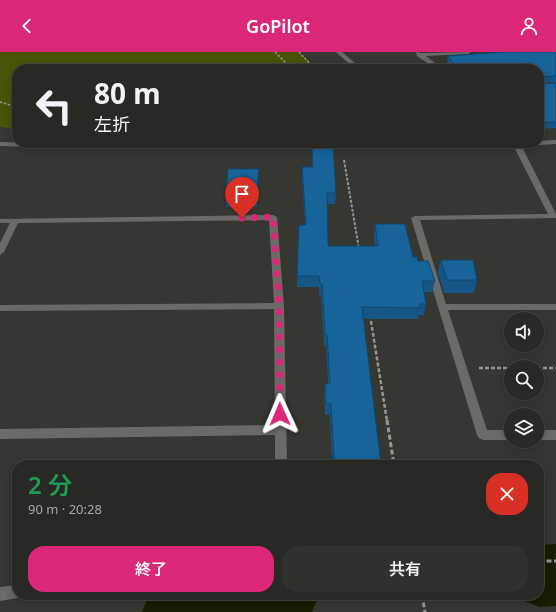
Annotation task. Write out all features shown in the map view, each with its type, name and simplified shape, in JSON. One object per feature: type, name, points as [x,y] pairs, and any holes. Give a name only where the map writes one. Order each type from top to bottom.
[{"type":"street","points":[[338,52],[353,64]]},
{"type":"street","points":[[418,53],[468,52]]},
{"type":"street","points":[[418,53],[433,64]]},
{"type":"street","points":[[544,143],[556,142]]},
{"type":"street","points":[[0,144],[12,144]]},
{"type":"street","points":[[504,435],[483,435],[415,218],[555,216],[519,148]]},
{"type":"street","points":[[0,221],[273,217],[279,306],[281,460]]},
{"type":"street","points":[[0,252],[15,221]]},
{"type":"street","points":[[0,308],[279,306]]},
{"type":"street","points":[[442,307],[556,307]]},
{"type":"street","points":[[0,434],[281,430]]},
{"type":"street","points":[[544,435],[556,435]]},
{"type":"street","points":[[0,594],[12,593]]},
{"type":"path","points":[[276,52],[282,52]]},
{"type":"path","points":[[276,52],[287,64]]},
{"type":"path","points":[[299,52],[310,64]]},
{"type":"path","points":[[0,102],[12,106]]},
{"type":"path","points":[[343,148],[361,256]]},
{"type":"path","points":[[369,310],[393,460]]},
{"type":"path","points":[[461,368],[504,368]]},
{"type":"path","points":[[544,368],[556,368]]},
{"type":"path","points":[[544,561],[556,561]]},
{"type":"path","points":[[423,600],[425,612]]},
{"type":"green space","points":[[0,52],[299,52],[312,64],[12,64],[12,128],[0,127]]},
{"type":"building","points":[[501,52],[556,52],[556,76],[544,77],[544,64],[454,64],[448,56]]},
{"type":"building","points":[[556,83],[556,122],[544,123],[544,84]]},
{"type":"building","points":[[312,148],[333,148],[336,193],[327,193],[328,246],[378,246],[375,224],[405,224],[413,257],[417,257],[418,261],[428,261],[435,281],[422,281],[426,304],[420,304],[420,308],[362,307],[380,460],[329,460],[334,459],[331,404],[326,404],[325,384],[330,384],[322,284],[320,284],[319,276],[297,276],[299,225],[306,225],[302,167],[313,167]]},
{"type":"building","points":[[228,169],[259,169],[256,195],[226,195]]},
{"type":"building","points":[[441,260],[473,260],[477,280],[447,280]]},
{"type":"waterway","points":[[544,576],[556,575]]},
{"type":"waterway","points":[[175,612],[254,600]]},
{"type":"route","points":[[242,218],[273,217],[279,306],[280,414]]}]
